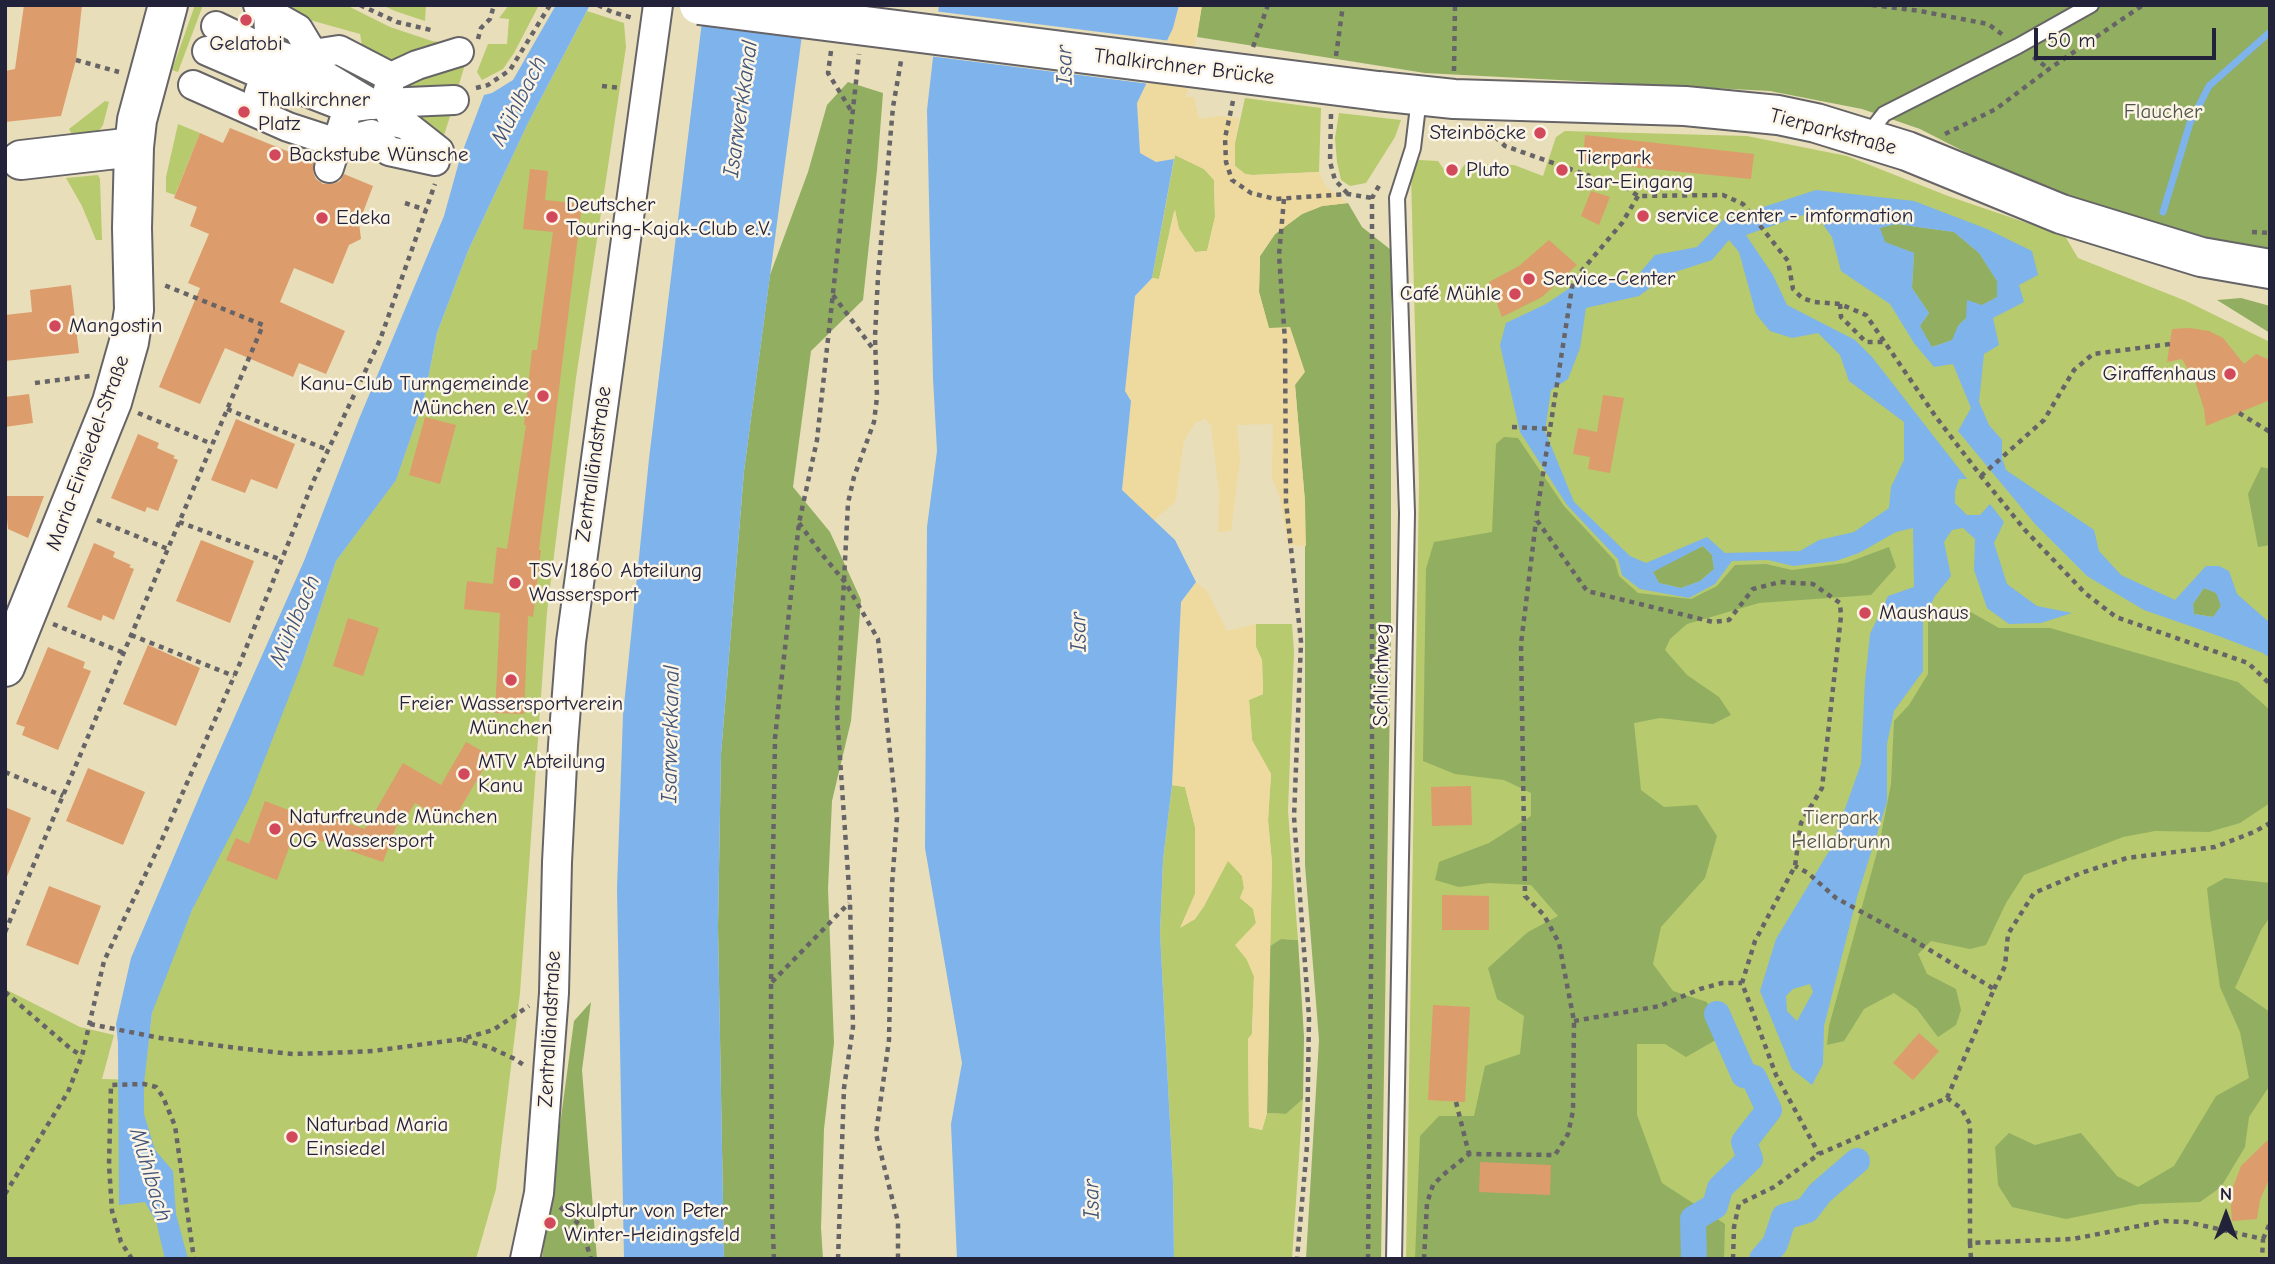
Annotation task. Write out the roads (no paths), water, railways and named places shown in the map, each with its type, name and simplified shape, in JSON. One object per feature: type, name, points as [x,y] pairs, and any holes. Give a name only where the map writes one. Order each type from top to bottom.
[{"type":"street","name":"Maria-Einsiedel-Straße","points":[[5,667],[103,425],[129,342],[134,310],[132,253],[137,121],[168,5]]},
{"type":"street","name":"Zentralländstraße","points":[[525,1259],[538,1193],[554,993],[557,862],[571,642],[658,5]]},
{"type":"street","name":"Thalkirchner Brücke","points":[[699,5],[1378,92]]},
{"type":"street","points":[[252,112],[268,64],[263,9]]},
{"type":"street","points":[[263,9],[298,29],[308,70],[284,138]]},
{"type":"street","points":[[212,38],[268,64],[308,70],[377,108],[461,95]]},
{"type":"street","points":[[193,85],[252,112],[284,138],[333,155],[417,65],[457,38]]},
{"type":"street","points":[[308,70],[339,50],[377,108],[389,151],[437,162]]},
{"type":"street","name":"Tierparkstraße","points":[[1378,92],[1732,109],[1778,115],[1816,123],[1907,151],[2061,214],[2202,257],[2270,269]]},
{"type":"street","points":[[21,160],[134,147]]},
{"type":"lane","points":[[1866,138],[1884,114],[2018,46],[2091,5]]},
{"type":"lane","name":"Schlichtweg","points":[[1394,1259],[1407,513],[1397,198],[1413,148],[1420,96]]},
{"type":"water","name":"Mühlbach","points":[[556,5],[590,5],[528,123],[468,251],[437,333],[424,399],[396,480],[336,561],[303,661],[249,799],[192,910],[152,1013],[144,1084],[144,1114],[155,1150],[173,1171],[176,1214],[188,1259],[165,1259],[156,1221],[145,1202],[119,1205],[116,1024],[131,958],[304,561],[359,419],[444,216],[460,158],[484,95],[513,80]]},
{"type":"water","name":"Isarwerkkanal","points":[[704,5],[806,5],[744,471],[721,754],[718,927],[724,1259],[624,1259],[617,889],[623,715],[649,459]]},
{"type":"water","name":"Isar","points":[[939,5],[1179,5],[1173,28],[1137,103],[1140,153],[1156,162],[1174,159],[1152,278],[1135,296],[1125,391],[1131,401],[1122,490],[1175,540],[1196,582],[1181,602],[1172,785],[1163,860],[1160,933],[1173,1181],[1174,1259],[957,1259],[951,1124],[962,1063],[925,848],[927,527],[937,451],[927,110]]},
{"type":"water","points":[[1816,190],[1914,201],[1987,229],[2032,251],[2038,275],[2019,285],[2024,302],[1993,318],[1999,345],[1984,354],[1979,402],[1989,425],[2002,440],[2002,458],[2006,470],[2094,530],[2099,551],[2121,575],[2175,600],[2206,566],[2219,566],[2229,571],[2237,594],[2270,623],[2270,658],[2216,635],[2144,610],[2087,576],[2035,524],[1958,431],[1971,408],[1953,364],[1934,367],[1914,343],[1890,304],[1841,271],[1832,237],[1819,219],[1803,215],[1746,235],[1773,275],[1787,305],[1855,340],[1872,357],[1967,479],[1959,479],[1955,503],[1967,515],[1980,515],[1990,504],[2004,522],[1994,543],[2007,584],[2037,606],[2072,613],[2041,623],[2009,624],[1987,608],[1974,570],[1975,539],[1963,528],[1952,530],[1944,542],[1951,576],[1935,596],[1923,621],[1923,671],[1894,711],[1887,744],[1887,802],[1857,897],[1824,1026],[1823,1064],[1812,1085],[1792,1069],[1760,991],[1776,939],[1831,848],[1861,764],[1870,634],[1888,596],[1914,587],[1913,528],[1896,532],[1859,553],[1836,561],[1793,566],[1768,560],[1732,561],[1715,584],[1689,598],[1640,589],[1622,575],[1618,559],[1567,505],[1520,432],[1500,345],[1506,323],[1546,304],[1592,273],[1632,282],[1655,255],[1697,247],[1723,220]],"holes":[[[1896,224],[1954,232],[1979,253],[1997,281],[1997,297],[1982,305],[1967,300],[1966,318],[1958,326],[1952,340],[1932,347],[1920,326],[1929,313],[1912,288],[1914,253],[1885,242],[1880,228]],[[1729,240],[1739,252],[1756,314],[1770,331],[1792,338],[1818,333],[1840,355],[1849,381],[1904,422],[1904,460],[1891,487],[1889,508],[1854,532],[1819,540],[1800,551],[1725,553],[1707,537],[1646,563],[1630,556],[1574,502],[1545,431],[1551,390],[1568,379],[1580,348],[1586,308],[1639,296],[1669,274],[1712,260]],[[1703,546],[1712,555],[1714,569],[1700,581],[1681,588],[1659,583],[1653,572]],[[2204,588],[2216,593],[2221,606],[2213,617],[2194,614],[2193,604]],[[1810,984],[1813,992],[1797,1021],[1787,1011],[1786,996],[1793,989]]]},
{"type":"waterway","points":[[2163,212],[2190,123],[2209,86],[2270,32]]},
{"type":"waterway","points":[[1694,1259],[1693,1219],[1715,1206],[1720,1188],[1750,1159],[1744,1142],[1769,1110],[1754,1078],[1744,1075],[1717,1014]]},
{"type":"waterway","points":[[1762,1259],[1775,1244],[1784,1217],[1807,1210],[1820,1193],[1857,1161]]},
{"type":"place","name":"Gelatobi","points":[[246,20]]},
{"type":"place","name":"Thalkirchner Platz","points":[[244,112]]},
{"type":"place","name":"Steinböcke","points":[[1540,133]]},
{"type":"place","name":"Backstube Wünsche","points":[[275,155]]},
{"type":"place","name":"Pluto","points":[[1452,170]]},
{"type":"place","name":"Tierpark Isar-Eingang","points":[[1562,170]]},
{"type":"place","name":"service center - imformation","points":[[1643,216]]},
{"type":"place","name":"Deutscher Touring-Kajak-Club e.V.","points":[[552,217]]},
{"type":"place","name":"Edeka","points":[[322,218]]},
{"type":"place","name":"Service-Center","points":[[1529,279]]},
{"type":"place","name":"Café Mühle","points":[[1515,294]]},
{"type":"place","name":"Mangostin","points":[[55,326]]},
{"type":"place","name":"Giraffenhaus","points":[[2230,374]]},
{"type":"place","name":"Kanu-Club Turngemeinde München e.V.","points":[[543,396]]},
{"type":"place","name":"TSV 1860 Abteilung Wassersport","points":[[515,583]]},
{"type":"place","name":"Maushaus","points":[[1865,613]]},
{"type":"place","name":"Freier Wassersportverein München","points":[[511,680]]},
{"type":"place","name":"MTV Abteilung Kanu","points":[[464,774]]},
{"type":"place","name":"Naturfreunde München OG Wassersport","points":[[275,829]]},
{"type":"place","name":"Naturbad Maria Einsiedel","points":[[292,1137]]},
{"type":"place","name":"Skulptur von Peter Winter-Heidingsfeld","points":[[550,1223]]},
{"type":"park label","name":"Flaucher","points":[[2163,112]]},
{"type":"park label","name":"Tierpark Hellabrunn","points":[[1841,830]]}]
